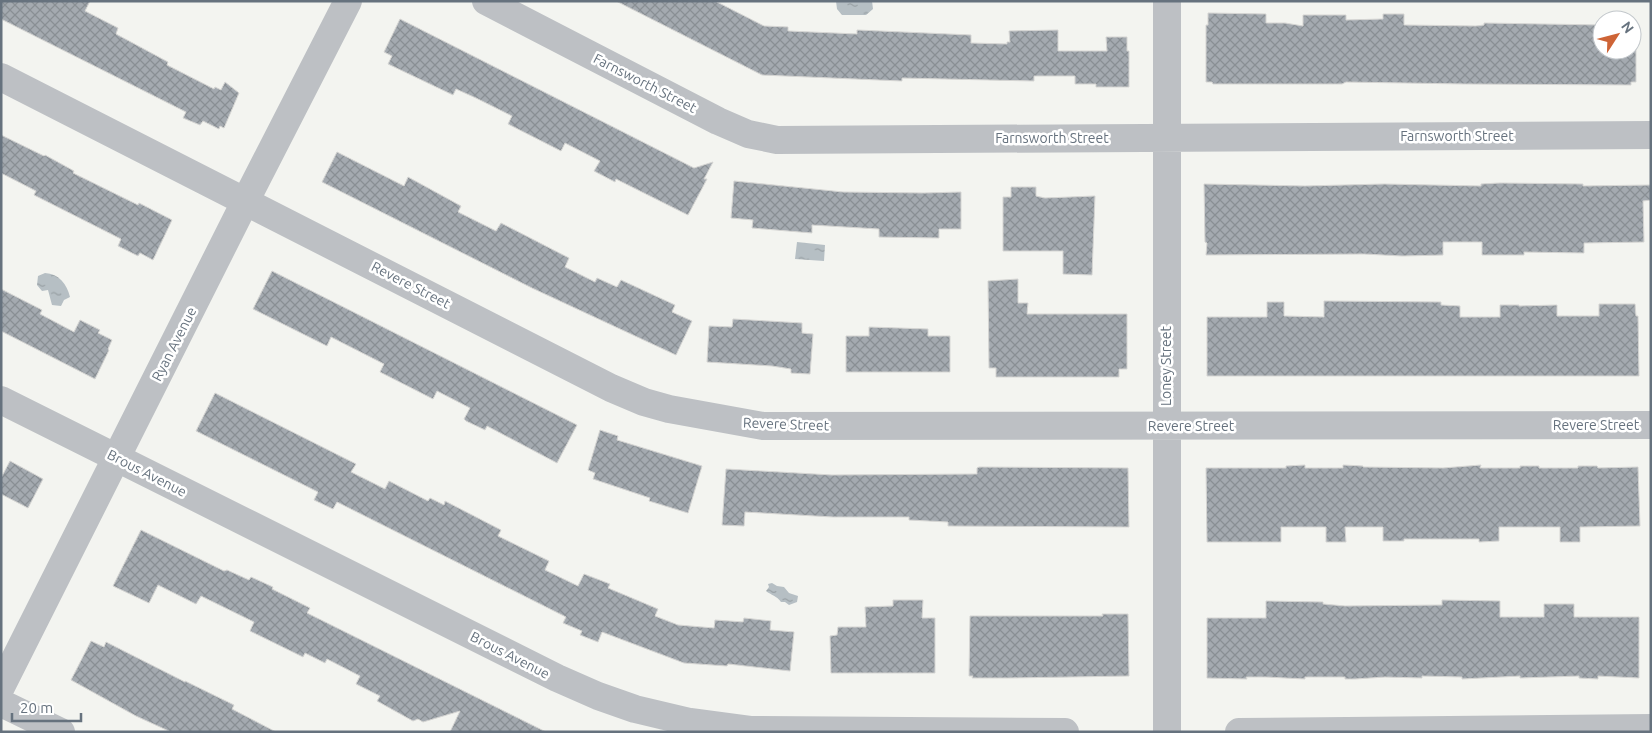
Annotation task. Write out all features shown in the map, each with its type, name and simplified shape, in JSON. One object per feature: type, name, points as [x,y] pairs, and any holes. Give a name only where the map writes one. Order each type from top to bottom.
[{"type":"street","name":"Ryan Avenue","points":[[1,687],[348,1]]},
{"type":"street","name":"Farnsworth Street","points":[[486,1],[718,121],[748,134],[777,140],[1651,135]]},
{"type":"street","name":"Loney Street","points":[[1167,1],[1167,732]]},
{"type":"street","name":"Revere Street","points":[[1,77],[246,200],[611,388],[644,402],[714,419],[763,426],[1651,425]]},
{"type":"street","name":"Brous Avenue","points":[[1,400],[557,678],[598,696],[635,709],[690,722],[750,730],[1065,732]]},
{"type":"street","points":[[1,703],[60,732]]},
{"type":"street","points":[[1238,732],[1651,728]]},
{"type":"water","points":[[836,1],[872,1],[873,9],[866,15],[842,15],[837,9]]},
{"type":"water","points":[[797,242],[825,245],[824,261],[795,259]]},
{"type":"water","points":[[45,273],[54,275],[62,280],[67,288],[70,297],[64,300],[61,306],[52,305],[48,290],[42,291],[37,285],[38,276]]},
{"type":"water","points":[[772,583],[784,587],[789,593],[798,596],[797,602],[789,605],[781,602],[766,591],[769,587],[768,584]]},
{"type":"building","points":[[1,1],[90,1],[85,11],[118,28],[116,34],[168,62],[167,65],[214,89],[215,87],[221,90],[225,82],[239,93],[224,128],[220,126],[219,129],[203,121],[200,125],[183,118],[186,112],[1,19]]},
{"type":"building","points":[[616,1],[715,1],[764,26],[788,27],[788,31],[857,34],[857,30],[971,35],[971,43],[1007,44],[1007,42],[1010,42],[1009,31],[1058,30],[1058,51],[1107,51],[1106,37],[1127,37],[1129,87],[1096,87],[1096,84],[1075,84],[1075,76],[1034,76],[1034,81],[902,78],[902,81],[762,75]]},
{"type":"building","points":[[1208,13],[1266,14],[1266,23],[1285,23],[1303,26],[1303,15],[1346,15],[1346,20],[1383,19],[1383,14],[1404,14],[1404,25],[1476,26],[1484,25],[1484,23],[1592,25],[1592,60],[1636,60],[1636,82],[1631,82],[1631,85],[1346,82],[1342,84],[1213,84],[1212,82],[1206,82],[1206,25],[1208,25]]},
{"type":"building","points":[[400,19],[694,168],[713,162],[704,179],[707,179],[688,215],[616,179],[615,182],[594,171],[600,161],[565,143],[561,151],[508,124],[512,116],[456,89],[453,95],[388,64],[392,56],[384,52]]},
{"type":"building","points":[[1,135],[45,155],[74,171],[73,173],[172,220],[153,260],[140,253],[138,256],[118,246],[121,239],[34,195],[36,191],[1,173]]},
{"type":"building","points":[[337,152],[404,186],[408,177],[461,206],[458,212],[496,231],[501,223],[569,258],[565,267],[595,282],[597,278],[617,287],[621,280],[675,305],[672,312],[692,321],[676,355],[532,288],[322,182]]},
{"type":"building","points":[[734,181],[843,192],[961,192],[961,229],[939,229],[939,238],[879,237],[879,229],[812,225],[812,233],[752,228],[753,220],[731,218]]},
{"type":"building","points":[[1204,184],[1481,186],[1481,184],[1583,184],[1583,186],[1651,185],[1651,200],[1643,201],[1644,242],[1584,243],[1584,253],[1524,252],[1524,255],[1482,255],[1482,242],[1443,242],[1443,255],[1206,255]]},
{"type":"building","points":[[1011,187],[1036,187],[1036,196],[1045,198],[1095,196],[1092,275],[1063,274],[1063,251],[1003,251],[1003,197],[1011,197]]},
{"type":"building","points":[[272,271],[577,425],[557,463],[487,426],[485,430],[466,421],[464,419],[470,408],[437,391],[433,399],[380,372],[384,364],[331,337],[327,346],[253,309]]},
{"type":"building","points":[[1018,279],[1018,303],[1028,303],[1027,314],[1127,314],[1127,369],[1119,369],[1119,377],[996,377],[996,368],[989,368],[988,281]]},
{"type":"building","points":[[1,289],[42,310],[40,314],[74,332],[80,320],[100,330],[98,333],[112,340],[95,379],[1,331]]},
{"type":"building","points":[[1324,301],[1441,302],[1441,305],[1460,306],[1460,317],[1500,317],[1500,305],[1557,305],[1557,316],[1599,316],[1599,304],[1635,304],[1636,316],[1638,316],[1639,376],[1207,376],[1207,317],[1267,317],[1267,302],[1284,302],[1284,316],[1324,317]]},
{"type":"building","points":[[733,319],[802,323],[802,333],[813,334],[810,374],[791,373],[791,369],[772,366],[707,362],[709,326],[732,327]]},
{"type":"building","points":[[869,327],[928,329],[928,336],[950,336],[950,372],[846,372],[846,336],[869,336]]},
{"type":"building","points":[[215,393],[356,464],[351,472],[385,489],[389,481],[428,501],[430,498],[444,505],[445,501],[501,530],[498,536],[549,561],[545,570],[578,586],[584,574],[610,584],[608,588],[658,609],[655,616],[678,625],[714,628],[715,620],[743,622],[744,618],[771,621],[770,630],[794,632],[790,671],[728,664],[727,666],[684,663],[602,632],[598,642],[580,635],[582,631],[563,623],[566,617],[337,502],[333,509],[314,500],[318,492],[196,431]]},
{"type":"building","points":[[600,430],[618,436],[617,440],[702,466],[688,513],[649,501],[650,498],[593,479],[595,473],[588,470]]},
{"type":"building","points":[[10,461],[43,479],[28,508],[1,494],[1,478]]},
{"type":"building","points":[[1305,465],[1305,468],[1343,468],[1343,465],[1443,468],[1481,465],[1480,468],[1520,468],[1520,466],[1539,466],[1539,468],[1578,468],[1578,466],[1597,466],[1598,468],[1638,467],[1640,526],[1580,527],[1580,542],[1560,542],[1560,527],[1499,527],[1499,541],[1479,542],[1479,539],[1404,539],[1404,541],[1383,541],[1383,527],[1345,527],[1346,542],[1326,542],[1326,527],[1281,527],[1281,542],[1207,542],[1206,468],[1286,468],[1286,466]]},
{"type":"building","points":[[977,468],[1128,468],[1129,527],[948,526],[948,522],[909,520],[909,517],[833,517],[745,512],[744,526],[722,525],[726,469],[832,475],[977,474]]},
{"type":"building","points":[[141,530],[224,571],[227,570],[249,580],[251,577],[273,587],[272,589],[310,608],[307,613],[546,732],[450,732],[460,711],[423,722],[418,719],[413,721],[377,701],[380,696],[356,684],[360,676],[327,659],[325,663],[305,653],[303,657],[250,631],[254,622],[201,596],[196,604],[158,585],[149,603],[113,586]]},
{"type":"building","points":[[893,600],[923,600],[922,618],[935,618],[935,673],[831,673],[830,636],[837,635],[838,627],[866,627],[865,607],[893,606]]},
{"type":"building","points":[[1442,600],[1500,601],[1500,617],[1544,617],[1544,604],[1574,604],[1574,617],[1639,617],[1639,678],[1598,676],[1598,679],[1579,678],[1579,676],[1520,678],[1520,676],[1462,679],[1462,677],[1422,676],[1422,678],[1385,677],[1355,679],[1345,679],[1345,677],[1305,677],[1305,679],[1266,677],[1246,677],[1247,679],[1207,678],[1207,618],[1266,618],[1266,601],[1323,602],[1323,604],[1345,606],[1442,605]]},
{"type":"building","points":[[1102,614],[1128,614],[1129,676],[972,678],[973,676],[969,676],[970,616],[1103,616]]},
{"type":"building","points":[[91,641],[104,647],[106,642],[234,705],[232,709],[276,732],[171,732],[136,716],[71,680]]}]
